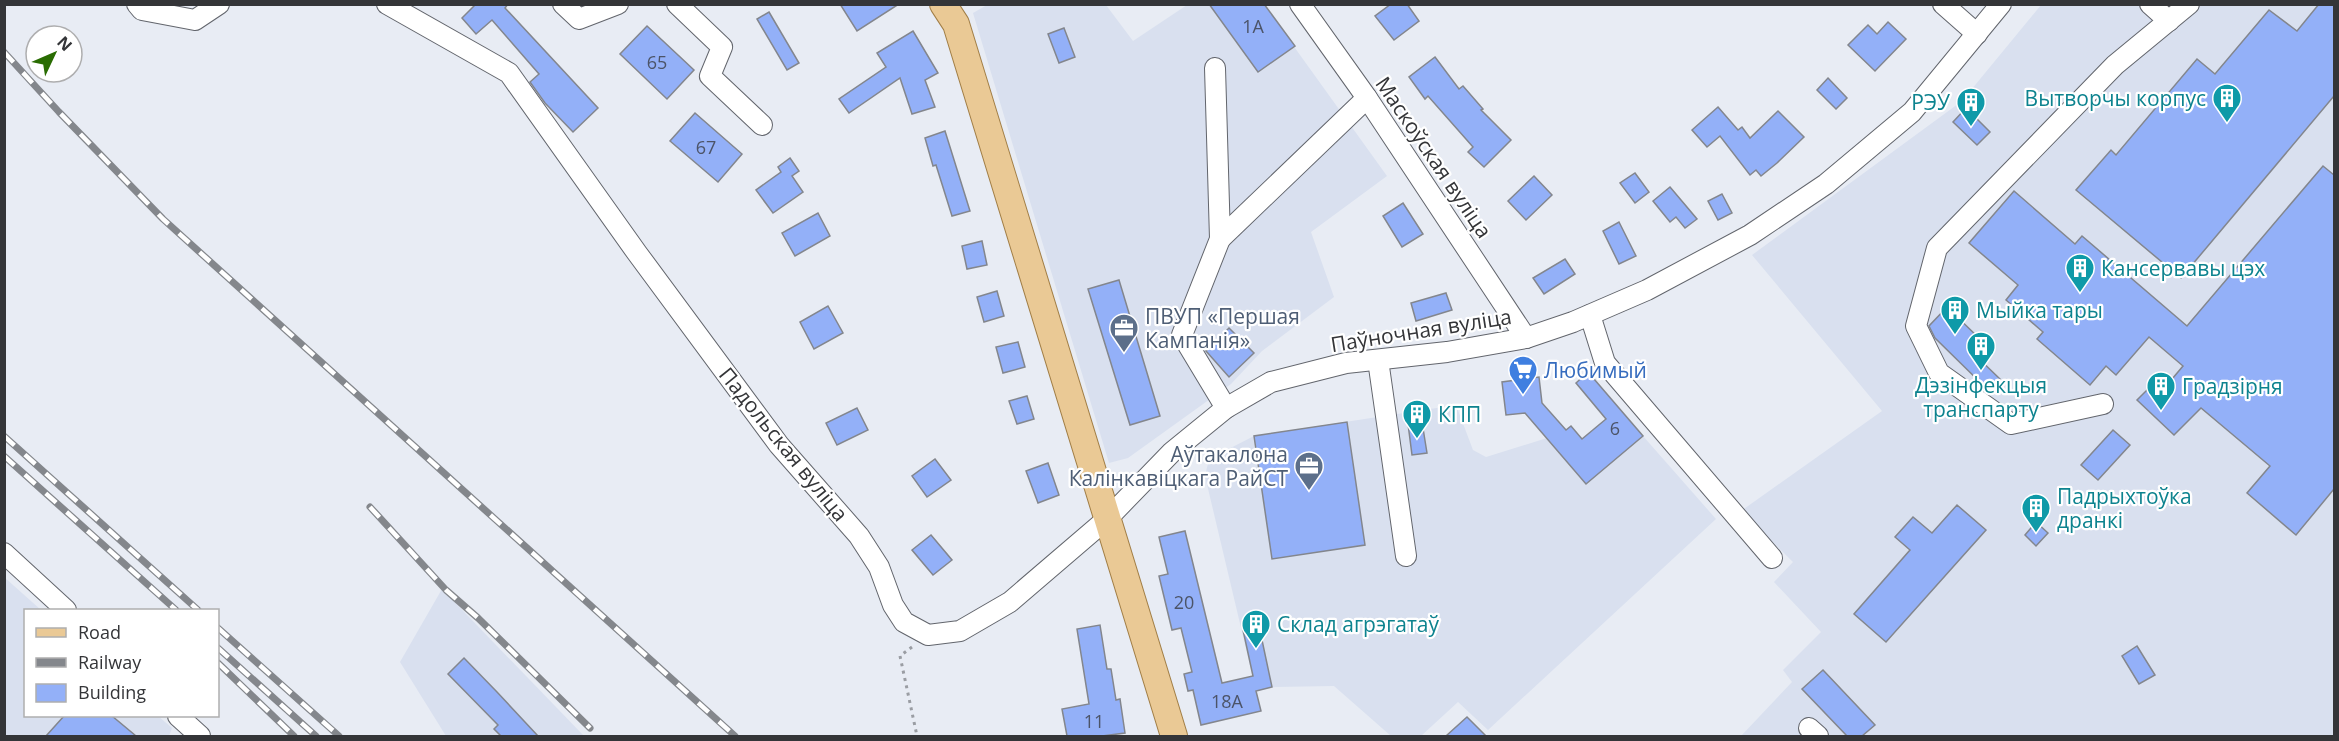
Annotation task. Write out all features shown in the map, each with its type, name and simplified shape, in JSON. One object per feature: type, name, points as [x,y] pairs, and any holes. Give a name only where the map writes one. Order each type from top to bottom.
[{"type":"main road","points":[[943,4],[956,24],[1174,736]]},
{"type":"street","points":[[136,4],[142,10],[195,20],[219,4]]},
{"type":"street","name":"Падольская вуліца","points":[[387,4],[509,73],[637,253],[779,445],[859,536],[879,567],[893,605],[904,622],[928,635]]},
{"type":"street","points":[[563,4],[579,19],[618,4]]},
{"type":"street","points":[[676,4],[722,47],[710,76],[762,125]]},
{"type":"street","name":"Маскоўская вуліца","points":[[1300,4],[1367,98],[1526,338]]},
{"type":"street","points":[[1943,4],[1977,34]]},
{"type":"street","name":"Паўночная вуліца","points":[[1108,518],[1172,452],[1226,408],[1271,382],[1346,363],[1447,352],[1526,338],[1590,315],[1713,257],[1826,184],[1912,112],[2001,4]]},
{"type":"street","points":[[2150,4],[2169,21]]},
{"type":"street","points":[[2103,404],[2011,424],[1939,373],[1916,326],[1937,248],[2115,65],[2189,4]]},
{"type":"street","points":[[1215,68],[1220,238],[1182,335],[1226,408]]},
{"type":"street","points":[[1220,238],[1367,98]]},
{"type":"street","points":[[1590,315],[1605,363],[1772,558]]},
{"type":"street","points":[[1378,360],[1406,556]]},
{"type":"street","points":[[928,635],[960,631],[1010,602],[1108,518]]},
{"type":"street","points":[[4,553],[65,609]]},
{"type":"street","points":[[179,717],[200,736]]},
{"type":"path","points":[[917,736],[900,657],[928,635]]},
{"type":"shaded area","name":"ПВУП «Першая Кампанія»","points":[[987,5],[1106,5],[1133,41],[1187,5],[1264,5],[1387,176],[1311,232],[1334,297],[1262,351],[1231,384],[1128,458],[1109,463],[973,13]]},
{"type":"shaded area","points":[[2041,5],[2334,5],[2334,736],[1741,736],[1792,682],[1783,670],[1821,632],[1774,582],[1793,562],[1741,511],[1882,411],[1752,255],[1962,101]]},
{"type":"shaded area","name":"Аўтакалона Калінкавіцкага РайСТ","points":[[1456,405],[1473,450],[1486,457],[1547,438],[1586,484],[1643,436],[1716,519],[1488,730],[1458,702],[1421,736],[1391,736],[1334,686],[1275,687],[1256,691],[1205,476],[1209,459],[1254,436]]},
{"type":"shaded area","points":[[4,577],[40,609],[24,609],[24,717],[159,717],[172,728],[169,736],[5,736]]},
{"type":"shaded area","points":[[442,589],[584,736],[446,736],[400,662]]},
{"type":"building","points":[[476,4],[508,4],[505,8],[598,108],[573,132],[545,103],[530,82],[539,74],[492,20],[476,34],[462,18]]},
{"type":"building","points":[[840,4],[899,4],[857,31]]},
{"type":"building","points":[[1209,4],[1264,4],[1295,46],[1258,72]]},
{"type":"building","points":[[1391,4],[1407,4],[1419,21],[1394,40],[1375,16]]},
{"type":"building","name":"Вытворчы корпус","points":[[2319,4],[2334,4],[2334,96],[2181,278],[2076,190],[2111,150],[2116,155],[2197,59],[2215,74],[2269,10],[2297,31]]},
{"type":"building","points":[[769,12],[799,63],[787,70],[757,19]]},
{"type":"building","points":[[1888,22],[1906,39],[1875,71],[1848,45],[1868,25],[1877,34]]},
{"type":"building","points":[[647,26],[694,70],[667,99],[620,54]]},
{"type":"building","points":[[1064,28],[1075,57],[1059,63],[1048,34]]},
{"type":"building","points":[[913,31],[938,73],[925,80],[935,107],[912,114],[900,78],[849,113],[839,99],[886,67],[877,53]]},
{"type":"building","points":[[1435,57],[1459,89],[1463,86],[1483,109],[1481,110],[1511,140],[1484,167],[1468,152],[1473,147],[1428,96],[1425,99],[1409,77]]},
{"type":"building","points":[[1828,78],[1847,98],[1836,109],[1817,90]]},
{"type":"building","points":[[1718,107],[1738,130],[1742,127],[1750,138],[1778,111],[1804,137],[1761,176],[1756,170],[1750,175],[1720,136],[1707,147],[1692,130]]},
{"type":"building","name":"РЭУ","points":[[1966,108],[1990,132],[1977,145],[1953,122]]},
{"type":"building","points":[[695,113],[742,154],[718,182],[670,141]]},
{"type":"building","points":[[945,131],[970,211],[952,216],[925,138]]},
{"type":"building","points":[[790,158],[799,171],[792,176],[803,192],[773,213],[756,190],[781,172],[778,167]]},
{"type":"building","points":[[2323,166],[2334,175],[2334,489],[2296,535],[2247,493],[2270,466],[2201,408],[2174,435],[2137,400],[2148,389],[2156,398],[2183,366],[2149,337],[2116,375],[2106,366],[2090,385],[2037,339],[2043,332],[2006,300],[2018,285],[1969,243],[2014,191],[2075,244],[2082,236],[2187,326]]},
{"type":"building","points":[[1635,173],[1649,192],[1635,203],[1620,183]]},
{"type":"building","points":[[1534,176],[1552,195],[1526,220],[1508,201]]},
{"type":"building","points":[[1670,187],[1697,219],[1685,228],[1676,217],[1670,222],[1653,201]]},
{"type":"building","points":[[1722,194],[1732,213],[1718,220],[1708,201]]},
{"type":"building","points":[[1403,203],[1423,234],[1402,247],[1383,216]]},
{"type":"building","points":[[818,213],[830,236],[795,256],[782,233]]},
{"type":"building","points":[[1619,222],[1636,256],[1619,264],[1603,231]]},
{"type":"building","points":[[982,241],[987,265],[967,269],[962,246]]},
{"type":"building","points":[[1565,259],[1575,274],[1544,294],[1533,278]]},
{"type":"building","name":"ПВУП «Першая Кампанія»","points":[[1119,280],[1160,416],[1130,425],[1088,289]]},
{"type":"building","points":[[997,291],[1004,316],[984,322],[977,297]]},
{"type":"building","points":[[1446,293],[1452,310],[1416,321],[1411,303]]},
{"type":"building","points":[[828,306],[843,333],[814,349],[800,322]]},
{"type":"building","name":"Мыйка тары","points":[[1947,307],[1983,342],[1973,353],[2000,379],[1989,391],[1935,338],[1929,326]]},
{"type":"building","points":[[1229,328],[1254,353],[1229,377],[1206,351]]},
{"type":"building","points":[[1018,342],[1025,367],[1003,373],[996,347]]},
{"type":"building","points":[[1588,372],[1643,436],[1586,484],[1525,413],[1506,415],[1502,382],[1539,377],[1542,403],[1566,430],[1571,426],[1582,439],[1606,419],[1576,383]]},
{"type":"building","points":[[1027,396],[1034,419],[1017,424],[1009,401]]},
{"type":"building","points":[[857,408],[868,430],[837,445],[826,423]]},
{"type":"building","name":"Аўтакалона Калінкавіцкага РайСТ","points":[[1347,422],[1365,545],[1272,559],[1254,436]]},
{"type":"building","name":"КПП","points":[[1422,422],[1427,453],[1412,455],[1408,424]]},
{"type":"building","points":[[2113,430],[2130,445],[2098,480],[2081,465]]},
{"type":"building","points":[[935,459],[951,480],[927,497],[912,476]]},
{"type":"building","points":[[1048,463],[1059,495],[1038,503],[1026,471]]},
{"type":"building","points":[[1957,505],[1986,530],[1886,642],[1854,614],[1910,550],[1895,537],[1913,517],[1932,533]]},
{"type":"building","name":"Падрыхтоўка дранкі","points":[[2036,522],[2048,533],[2036,546],[2025,535]]},
{"type":"building","points":[[1185,531],[1222,683],[1253,676],[1243,630],[1259,626],[1272,687],[1256,691],[1261,711],[1201,725],[1193,690],[1188,691],[1184,674],[1192,672],[1181,628],[1172,630],[1159,576],[1168,574],[1159,537]]},
{"type":"building","points":[[931,535],[952,560],[933,575],[912,550]]},
{"type":"building","points":[[1100,625],[1107,669],[1111,669],[1116,700],[1120,699],[1125,733],[1102,736],[1067,736],[1062,709],[1089,704],[1077,629]]},
{"type":"building","points":[[2137,646],[2155,675],[2139,684],[2122,656]]},
{"type":"building","points":[[464,658],[538,736],[501,736],[494,729],[498,725],[448,674]]},
{"type":"building","points":[[1823,670],[1875,725],[1862,736],[1847,736],[1802,689]]},
{"type":"building","points":[[63,717],[113,717],[136,736],[46,736]]},
{"type":"building","points":[[1467,717],[1486,736],[1446,736]]},
{"type":"railway","points":[[4,52],[163,219],[735,736]]},
{"type":"railway","points":[[4,436],[197,609]]},
{"type":"railway","points":[[4,456],[175,609]]},
{"type":"railway","points":[[370,507],[446,590],[478,618],[590,728]]},
{"type":"railway","points":[[219,629],[339,736]]},
{"type":"railway","points":[[219,649],[316,736]]},
{"type":"railway","points":[[219,664],[294,736]]},
{"type":"place","name":"Вытворчы корпус","points":[[2227,124]]},
{"type":"place","name":"РЭУ","points":[[1971,128]]},
{"type":"place","name":"Кансервавы цэх","points":[[2080,294]]},
{"type":"place","name":"Мыйка тары","points":[[1955,336]]},
{"type":"place","name":"ПВУП «Першая Кампанія»","points":[[1124,354]]},
{"type":"place","name":"Дэзінфекцыя транспарту","points":[[1981,372]]},
{"type":"place","name":"Любимый","points":[[1523,396]]},
{"type":"place","name":"Градзірня","points":[[2161,412]]},
{"type":"place","name":"КПП","points":[[1417,440]]},
{"type":"place","name":"Аўтакалона Калінкавіцкага РайСТ","points":[[1309,492]]},
{"type":"place","name":"Падрыхтоўка дранкі","points":[[2036,534]]},
{"type":"place","name":"Склад агрэгатаў","points":[[1256,650]]}]
